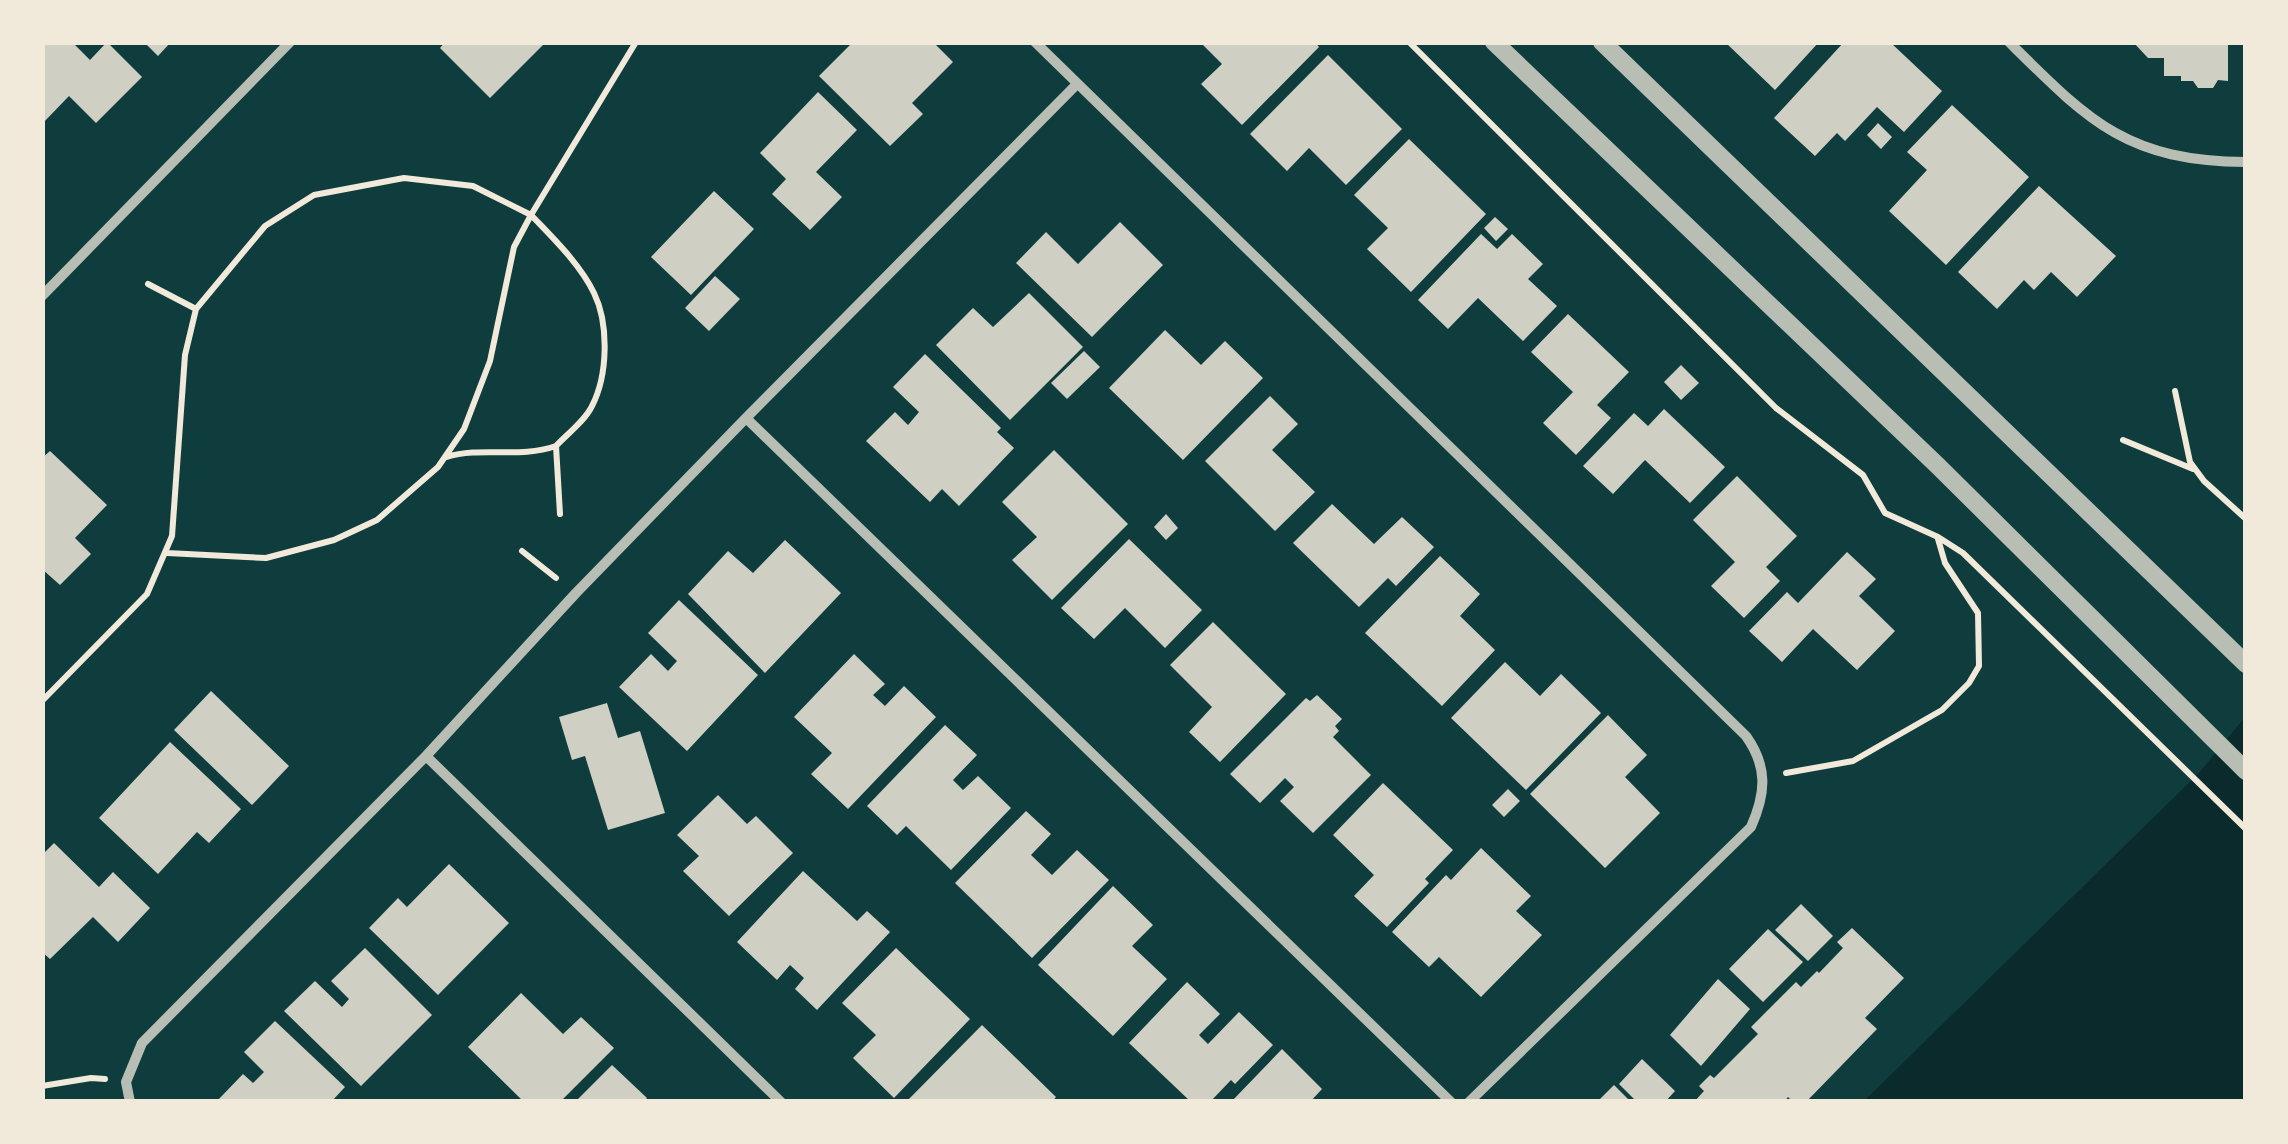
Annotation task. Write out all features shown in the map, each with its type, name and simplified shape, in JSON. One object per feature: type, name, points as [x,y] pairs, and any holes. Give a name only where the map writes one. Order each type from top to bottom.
[{"type":"street","points":[[42,296],[290,42]]},
{"type":"street","points":[[1036,42],[1746,736],[1758,754],[1764,776],[1763,796],[1741,838],[1470,1102]]},
{"type":"street","points":[[1494,42],[1936,464],[2246,771]]},
{"type":"street","points":[[1602,42],[2246,664]]},
{"type":"street","points":[[2009,42],[2102,128],[2172,155],[2246,162]]},
{"type":"street","points":[[130,1102],[126,1082],[142,1044],[426,756],[576,592],[1077,84]]},
{"type":"street","points":[[746,418],[1451,1102]]},
{"type":"street","points":[[426,756],[782,1102]]},
{"type":"path","points":[[166,553],[266,558],[334,540],[377,520],[438,467],[464,429],[490,361],[514,247],[636,42]]},
{"type":"path","points":[[1409,42],[1776,408],[1863,475],[1886,514],[1938,537],[1979,568],[2246,829]]},
{"type":"path","points":[[42,701],[147,594],[166,553],[175,507],[185,355],[196,309],[265,226],[314,195],[404,178],[474,186],[531,215],[563,249],[594,294],[602,326],[603,369],[592,408],[556,446],[523,454],[468,451],[445,457]]},
{"type":"path","points":[[148,284],[196,309]]},
{"type":"path","points":[[2175,391],[2194,470],[2246,520]]},
{"type":"path","points":[[2123,440],[2194,470]]},
{"type":"path","points":[[556,446],[560,514]]},
{"type":"path","points":[[1764,776],[1853,762],[1942,710],[1969,683],[1979,666],[1978,613],[1945,563],[1938,537]]},
{"type":"path","points":[[522,551],[576,592]]},
{"type":"path","points":[[42,1086],[91,1078],[126,1082]]},
{"type":"water","points":[[2245,717],[2245,1101],[1863,1102],[2199,773]]},
{"type":"building","points":[[42,42],[72,42],[90,60],[107,42],[142,77],[96,123],[69,96],[42,124]]},
{"type":"building","points":[[144,42],[171,42],[158,56]]},
{"type":"building","points":[[445,42],[546,42],[490,98],[440,48]]},
{"type":"building","points":[[853,42],[933,42],[953,62],[912,103],[923,114],[890,146],[819,76]]},
{"type":"building","points":[[1200,42],[1315,42],[1319,47],[1242,125],[1201,84],[1222,64]]},
{"type":"building","points":[[1725,42],[1819,42],[1775,90]]},
{"type":"building","points":[[1844,42],[1890,42],[1942,91],[1904,132],[1877,107],[1845,141],[1837,133],[1815,156],[1774,118]]},
{"type":"building","points":[[2133,42],[2228,42],[2228,81],[2218,80],[2213,88],[2198,88],[2193,81],[2181,81],[2181,76],[2164,76],[2164,58],[2148,58]]},
{"type":"building","points":[[1328,55],[1402,129],[1346,185],[1309,148],[1287,171],[1250,134]]},
{"type":"building","points":[[818,92],[857,130],[816,172],[842,197],[810,230],[772,194],[786,179],[760,153]]},
{"type":"building","points":[[1952,105],[2029,177],[1946,265],[1889,211],[1927,170],[1907,152]]},
{"type":"building","points":[[1878,123],[1892,137],[1881,149],[1867,135]]},
{"type":"building","points":[[1409,139],[1486,214],[1411,292],[1367,249],[1388,228],[1354,195]]},
{"type":"building","points":[[2039,186],[2116,256],[2077,297],[2051,272],[2034,290],[2024,280],[1997,309],[1958,272]]},
{"type":"building","points":[[714,191],[754,229],[691,295],[651,257]]},
{"type":"building","points":[[1495,217],[1508,229],[1496,241],[1484,228]]},
{"type":"building","points":[[1120,222],[1163,265],[1092,337],[1016,263],[1046,232],[1078,264]]},
{"type":"building","points":[[1481,234],[1497,249],[1512,234],[1543,264],[1528,279],[1557,306],[1523,341],[1478,298],[1448,329],[1418,300]]},
{"type":"building","points":[[715,276],[740,299],[709,331],[685,308]]},
{"type":"building","points":[[1029,293],[1083,347],[1010,420],[936,345],[973,308],[993,327]]},
{"type":"building","points":[[1568,314],[1629,372],[1597,405],[1611,418],[1576,455],[1543,423],[1573,392],[1531,352]]},
{"type":"building","points":[[1165,330],[1201,365],[1225,341],[1263,378],[1183,460],[1109,388]]},
{"type":"building","points":[[1084,351],[1100,367],[1067,399],[1051,383]]},
{"type":"building","points":[[925,354],[1001,428],[997,432],[1014,448],[959,506],[942,489],[930,502],[866,441],[895,412],[908,425],[919,412],[893,387]]},
{"type":"building","points":[[1681,365],[1699,383],[1681,400],[1664,382]]},
{"type":"building","points":[[1270,396],[1298,424],[1272,450],[1315,492],[1275,531],[1205,461]]},
{"type":"building","points":[[1664,409],[1725,467],[1690,503],[1645,460],[1613,494],[1583,466],[1634,413],[1648,426]]},
{"type":"building","points":[[1054,450],[1128,524],[1052,600],[1012,560],[1037,537],[1002,502]]},
{"type":"building","points":[[50,451],[107,505],[75,538],[91,554],[60,585],[42,569],[42,458]]},
{"type":"building","points":[[1737,476],[1797,536],[1766,567],[1780,581],[1744,618],[1711,586],[1735,562],[1693,520]]},
{"type":"building","points":[[1332,504],[1374,544],[1402,517],[1434,547],[1396,586],[1388,578],[1359,607],[1293,543]]},
{"type":"building","points":[[1166,514],[1178,528],[1166,540],[1154,527]]},
{"type":"building","points":[[1129,539],[1202,610],[1165,648],[1125,608],[1094,639],[1061,608]]},
{"type":"building","points":[[785,540],[841,593],[765,673],[688,594],[728,551],[753,573]]},
{"type":"building","points":[[1847,552],[1876,579],[1859,596],[1895,631],[1857,670],[1813,629],[1782,662],[1749,631],[1787,592],[1798,603]]},
{"type":"building","points":[[1440,556],[1480,594],[1460,616],[1495,650],[1442,706],[1365,633]]},
{"type":"building","points":[[679,600],[758,675],[687,751],[619,687],[651,654],[668,671],[677,661],[648,633]]},
{"type":"building","points":[[1213,622],[1286,694],[1220,762],[1189,732],[1212,707],[1170,665]]},
{"type":"building","points":[[854,654],[885,684],[873,695],[885,706],[904,686],[936,717],[848,809],[811,774],[832,753],[794,717]]},
{"type":"building","points":[[1505,662],[1540,696],[1561,674],[1601,713],[1526,790],[1451,718]]},
{"type":"building","points":[[211,691],[289,766],[252,805],[174,730]]},
{"type":"building","points":[[1317,695],[1342,719],[1335,726],[1339,731],[1333,737],[1371,775],[1313,833],[1280,801],[1294,787],[1285,778],[1260,803],[1230,774],[1306,698],[1310,701]]},
{"type":"building","points":[[607,703],[618,738],[640,731],[665,813],[608,830],[585,756],[572,760],[559,717]]},
{"type":"building","points":[[1608,715],[1647,755],[1625,777],[1660,813],[1605,868],[1530,794]]},
{"type":"building","points":[[945,725],[977,755],[953,780],[963,790],[978,776],[1011,808],[951,870],[906,826],[897,835],[867,806]]},
{"type":"building","points":[[170,742],[241,809],[209,843],[197,832],[158,874],[99,818]]},
{"type":"building","points":[[1383,783],[1453,850],[1425,879],[1429,883],[1387,927],[1354,896],[1374,875],[1333,835]]},
{"type":"building","points":[[1508,789],[1520,801],[1504,817],[1492,805]]},
{"type":"building","points":[[718,795],[747,824],[756,816],[793,853],[729,916],[683,871],[699,856],[677,835]]},
{"type":"building","points":[[1026,811],[1051,834],[1031,855],[1052,875],[1077,850],[1109,880],[1032,958],[955,883]]},
{"type":"building","points":[[54,843],[99,887],[113,872],[150,908],[118,942],[93,917],[50,959],[42,952],[42,855]]},
{"type":"building","points":[[1481,848],[1531,896],[1516,911],[1542,935],[1481,997],[1439,957],[1429,967],[1392,932],[1446,875],[1451,880]]},
{"type":"building","points":[[449,864],[509,923],[438,995],[369,928],[398,898],[407,907]]},
{"type":"building","points":[[803,871],[857,921],[867,911],[890,932],[817,1010],[795,989],[804,978],[790,965],[777,980],[737,942]]},
{"type":"building","points":[[1113,886],[1153,925],[1132,946],[1167,979],[1113,1036],[1038,965]]},
{"type":"building","points":[[1801,904],[1833,936],[1808,961],[1775,930]]},
{"type":"building","points":[[1852,928],[1904,978],[1865,1018],[1877,1029],[1806,1102],[1793,1102],[1788,1097],[1784,1102],[1694,1102],[1704,1091],[1699,1086],[1710,1075],[1714,1078],[1758,1034],[1751,1027],[1796,982],[1801,987],[1819,973],[1843,948],[1837,942]]},
{"type":"building","points":[[1768,929],[1803,962],[1763,1002],[1729,969]]},
{"type":"building","points":[[365,948],[432,1015],[361,1086],[284,1011],[315,981],[342,1007],[349,999],[331,981]]},
{"type":"building","points":[[896,948],[970,1019],[894,1098],[853,1058],[876,1035],[842,1003]]},
{"type":"building","points":[[1718,979],[1750,1009],[1701,1066],[1670,1035]]},
{"type":"building","points":[[1187,982],[1220,1014],[1199,1035],[1208,1044],[1239,1012],[1273,1045],[1235,1084],[1231,1080],[1210,1102],[1191,1102],[1129,1043]]},
{"type":"building","points":[[521,993],[563,1034],[581,1017],[614,1048],[560,1102],[524,1102],[468,1047]]},
{"type":"building","points":[[275,1021],[345,1087],[331,1102],[216,1102],[243,1074],[253,1083],[264,1072],[244,1052]]},
{"type":"building","points":[[982,1025],[1056,1097],[1052,1102],[906,1102]]},
{"type":"building","points":[[1282,1049],[1322,1089],[1310,1102],[1231,1102]]},
{"type":"building","points":[[1642,1059],[1675,1091],[1665,1102],[1637,1102],[1619,1084]]},
{"type":"building","points":[[612,1065],[647,1098],[644,1102],[575,1102]]},
{"type":"building","points":[[1614,1085],[1631,1102],[1597,1102]]}]
